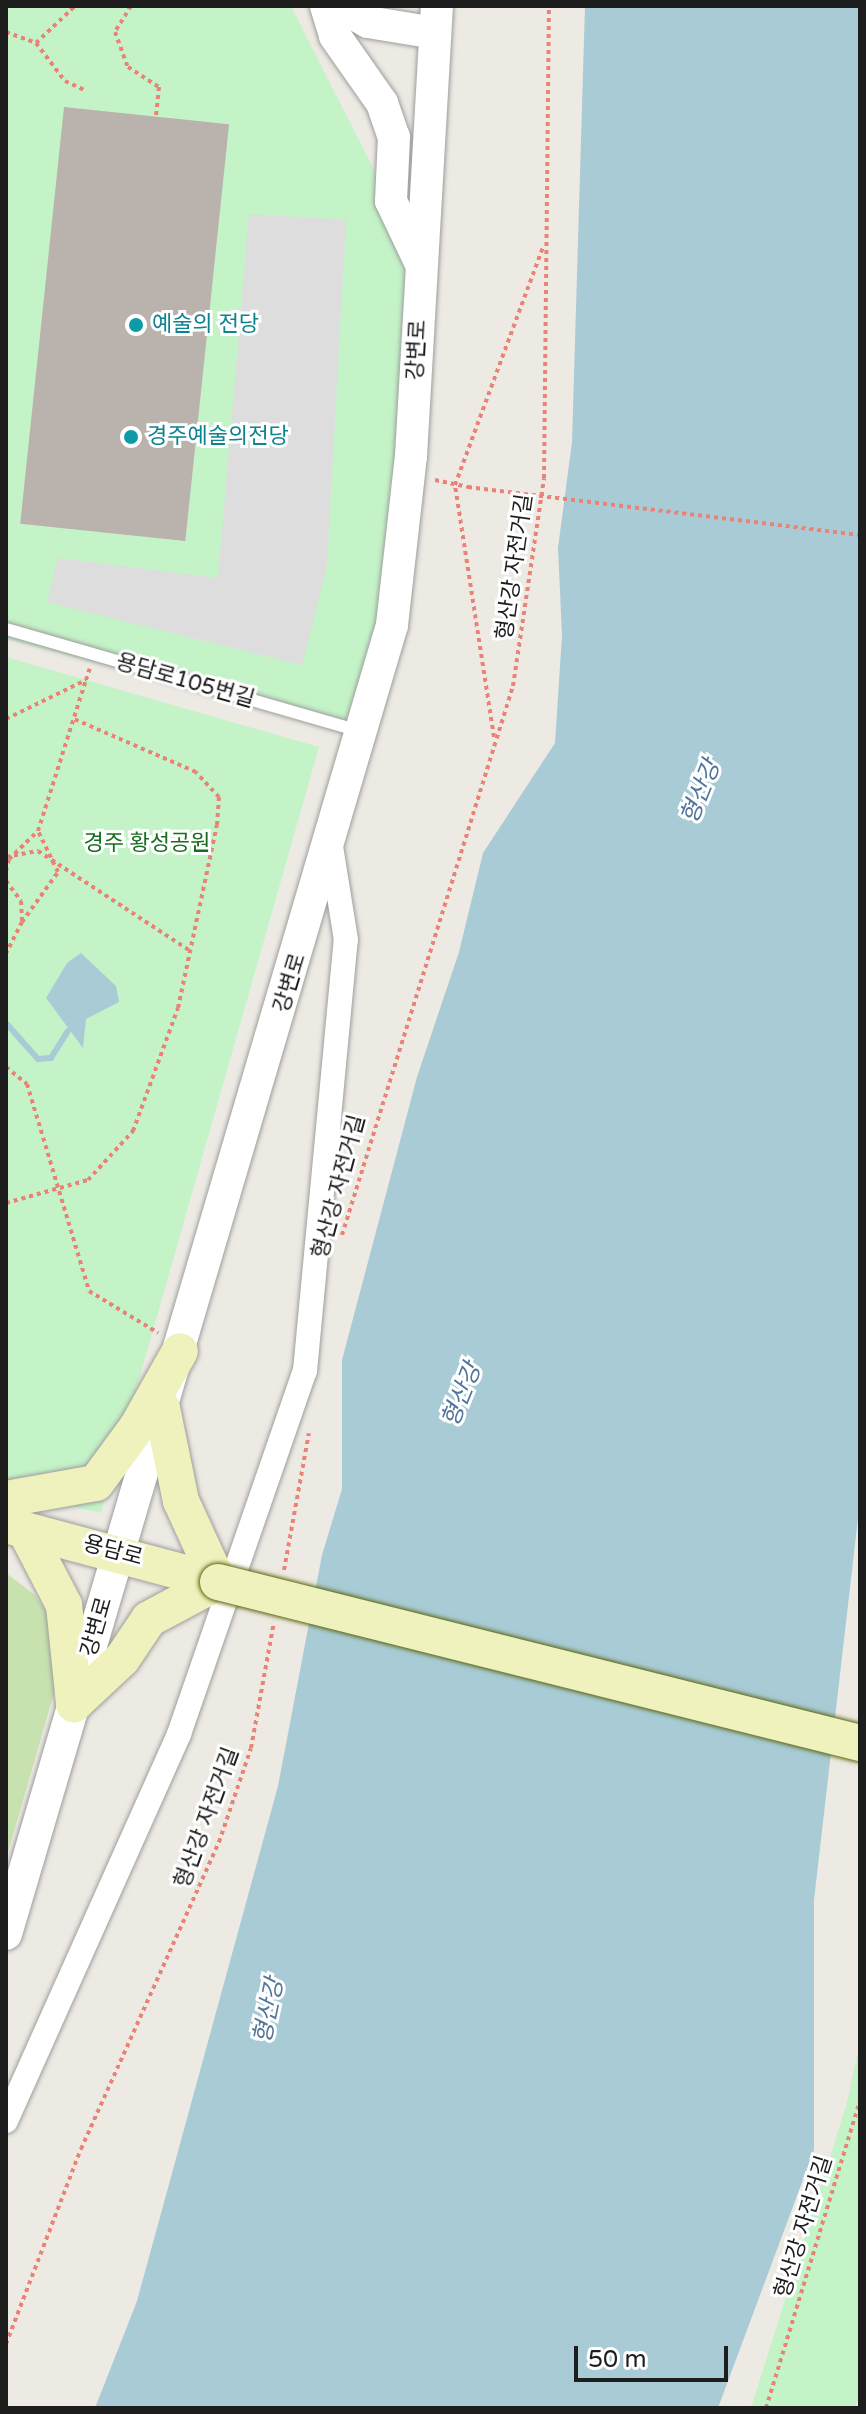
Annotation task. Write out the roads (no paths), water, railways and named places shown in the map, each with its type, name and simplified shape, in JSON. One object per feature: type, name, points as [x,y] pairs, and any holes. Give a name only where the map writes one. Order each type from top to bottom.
[{"type":"main road","points":[[6,1499],[96,1483],[137,1427],[181,1346]]},
{"type":"main road","points":[[74,1704],[122,1659],[149,1619],[218,1582],[181,1501],[162,1408]]},
{"type":"main road","points":[[16,1527],[64,1605],[74,1704]]},
{"type":"main road","name":"용담로","points":[[16,1527],[119,1551],[218,1582],[860,1743]]},
{"type":"street","points":[[326,6],[335,36],[382,103],[394,137],[391,201],[422,265]]},
{"type":"street","points":[[340,6],[368,22],[436,19]]},
{"type":"street","name":"강변로","points":[[6,1934],[331,846],[392,625],[409,475],[436,19]]},
{"type":"street","points":[[6,2121],[179,1734],[305,1371],[346,940],[331,846]]},
{"type":"lane","name":"용담로105번길","points":[[6,629],[363,732]]},
{"type":"water","name":"형산강","points":[[585,6],[860,6],[860,1501],[814,1900],[814,2150],[718,2408],[95,2408],[137,2301],[278,1786],[322,1555],[342,1489],[342,1360],[417,1077],[459,952],[483,853],[555,743],[562,635],[558,548],[572,442]]},
{"type":"water","points":[[81,953],[116,986],[119,1002],[86,1019],[83,1048],[46,998],[67,963]]},
{"type":"waterway","points":[[6,1023],[38,1059],[51,1058],[68,1031]]},
{"type":"place","name":"예술의 전당","points":[[136,325]]},
{"type":"place","name":"경주예술의전당","points":[[131,437]]},
{"type":"park label","name":"경주 황성공원","points":[[147,844]]}]
